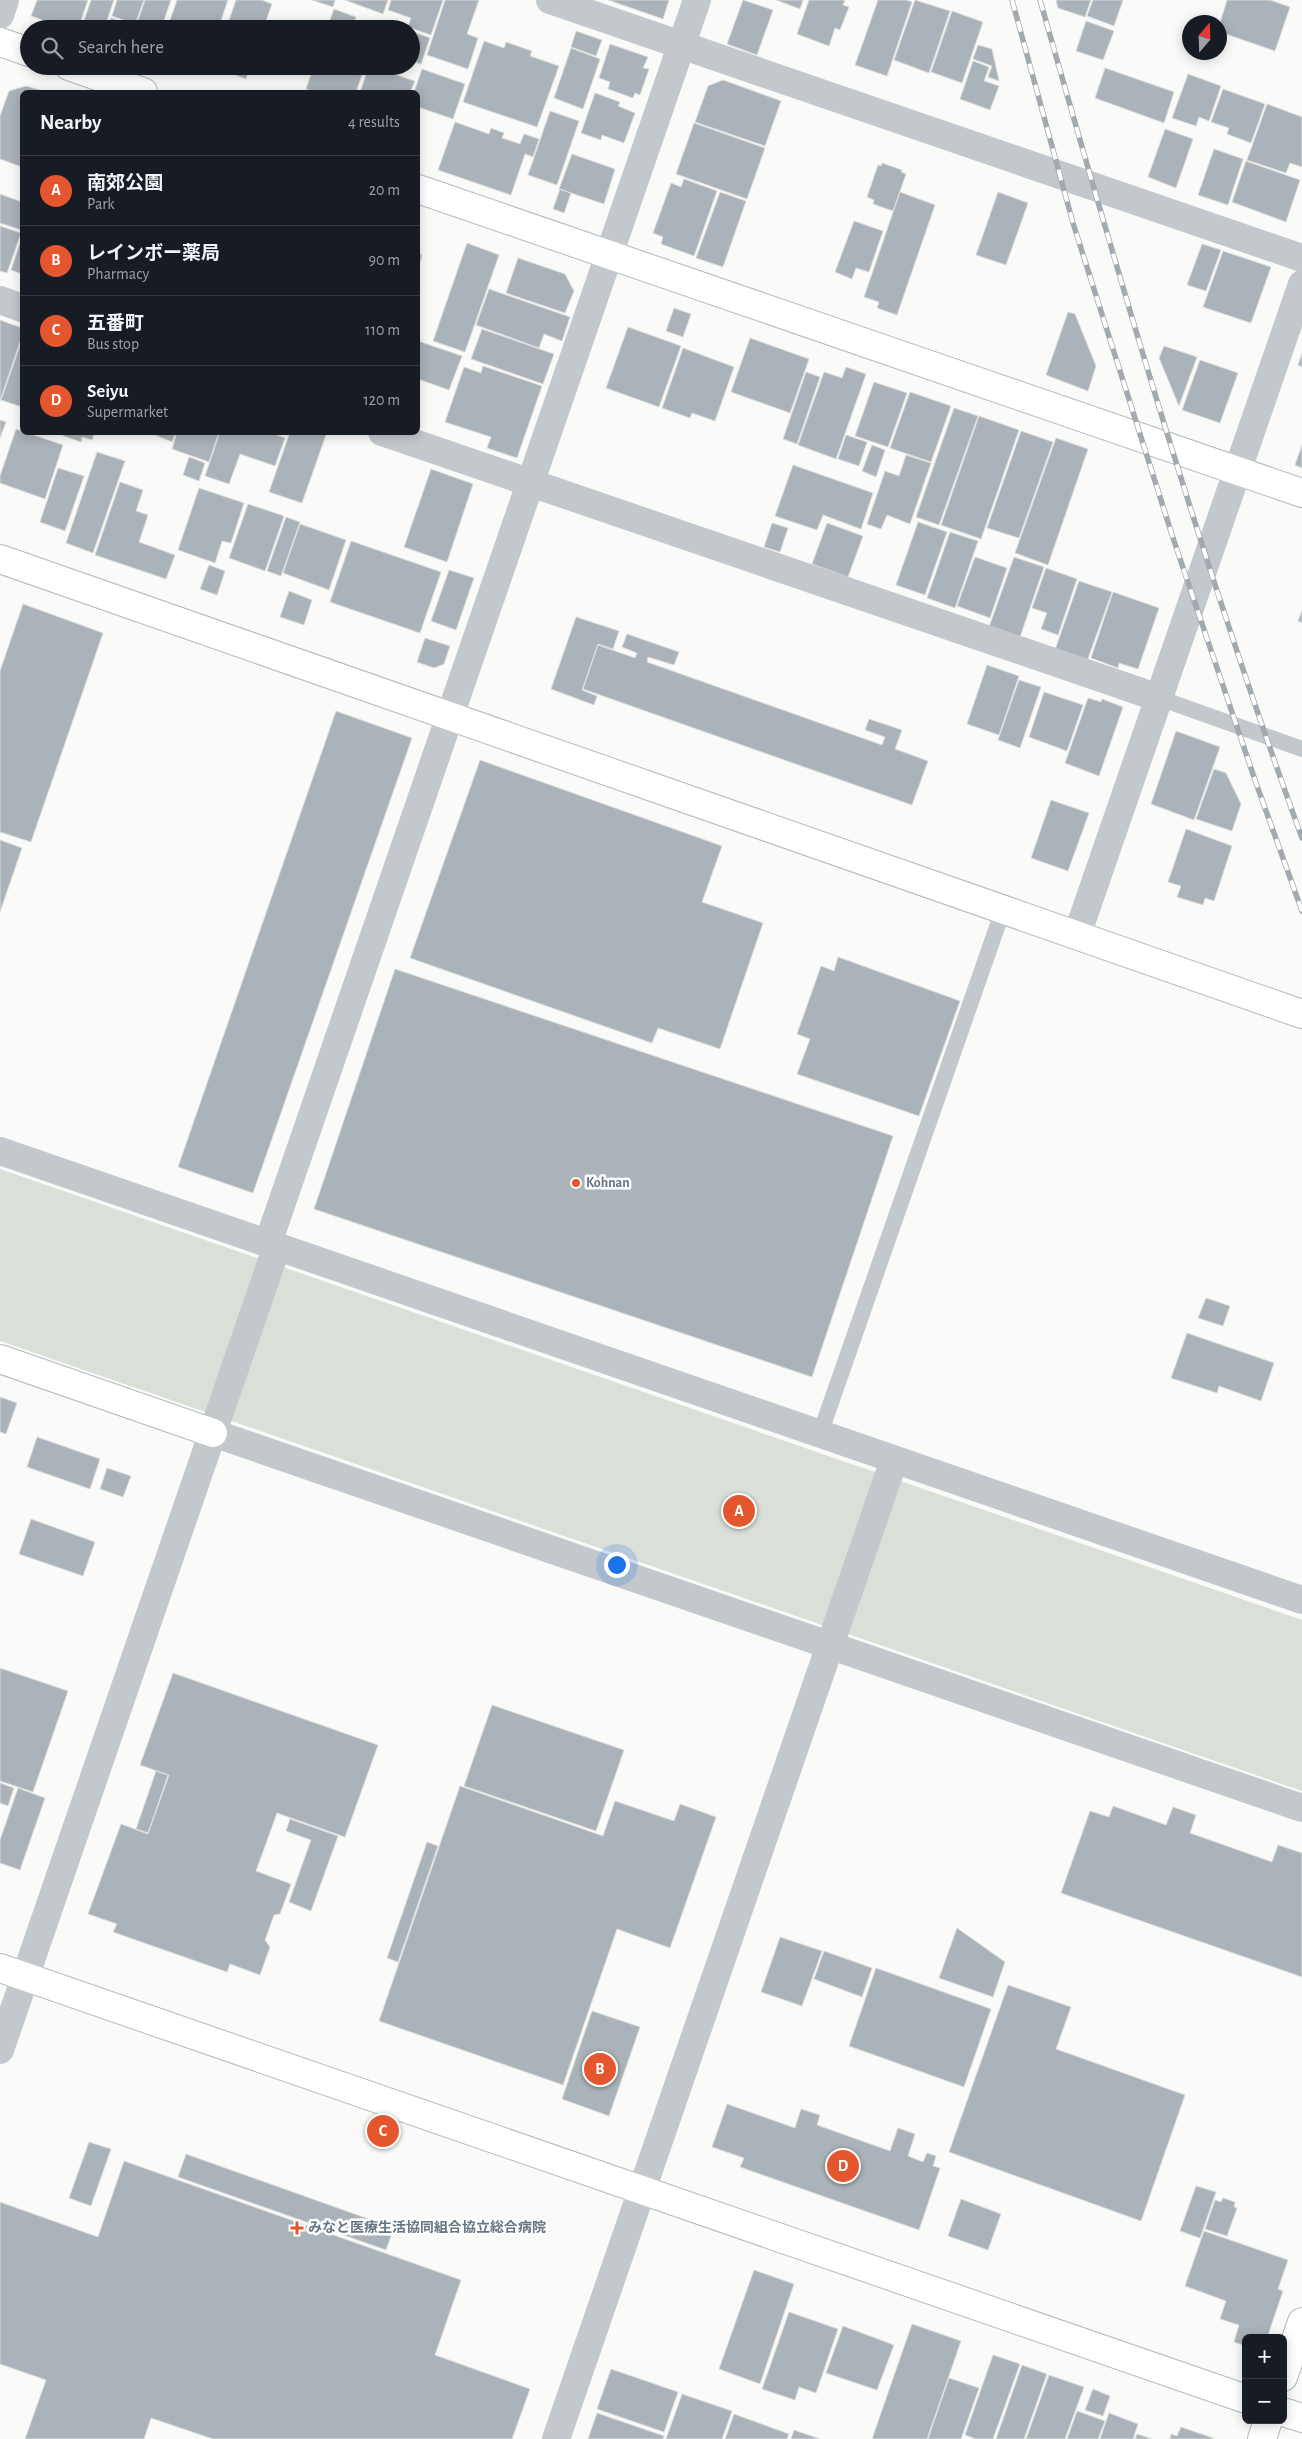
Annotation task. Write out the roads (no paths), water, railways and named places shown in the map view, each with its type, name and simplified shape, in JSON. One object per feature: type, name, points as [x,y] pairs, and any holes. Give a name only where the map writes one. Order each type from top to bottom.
[{"type":"street","points":[[0,15],[5,0]]},
{"type":"street","points":[[550,0],[1302,258]]},
{"type":"street","points":[[0,2050],[213,1433],[272,1245],[450,716],[697,0]]},
{"type":"street","points":[[0,42],[20,49]]},
{"type":"street","points":[[94,75],[137,90]]},
{"type":"street","points":[[420,190],[1302,493]]},
{"type":"street","points":[[1077,935],[1302,284]]},
{"type":"street","points":[[0,300],[20,307]]},
{"type":"street","points":[[391,435],[1159,698]]},
{"type":"street","points":[[0,559],[1302,1014]]},
{"type":"street","points":[[0,1150],[1302,1600]]},
{"type":"street","points":[[0,1359],[1302,1808]]},
{"type":"street","points":[[556,2439],[894,1460]]},
{"type":"street","points":[[0,1968],[1242,2398]]},
{"type":"street","points":[[1287,2365],[1302,2322]]},
{"type":"street","points":[[1287,2413],[1302,2418]]},
{"type":"street","points":[[1262,2439],[1267,2424]]},
{"type":"lane","points":[[1159,698],[1302,749]]},
{"type":"lane","points":[[820,1434],[1003,910]]},
{"type":"railway","points":[[1012,0],[1073,223],[1174,541],[1256,783],[1302,911]]},
{"type":"railway","points":[[1040,0],[1132,317],[1196,526],[1265,735],[1302,838]]},
{"type":"place","name":"Kohnan","points":[[576,1183]]},
{"type":"place","name":"南郊公園","points":[[739,1511]]},
{"type":"place","name":"レインボー薬局","points":[[600,2069]]},
{"type":"place","name":"五番町","points":[[383,2131]]},
{"type":"place","name":"Seiyu","points":[[843,2166]]},
{"type":"place","name":"みなと医療生活協同組合協立総合病院","points":[[297,2228]]}]
